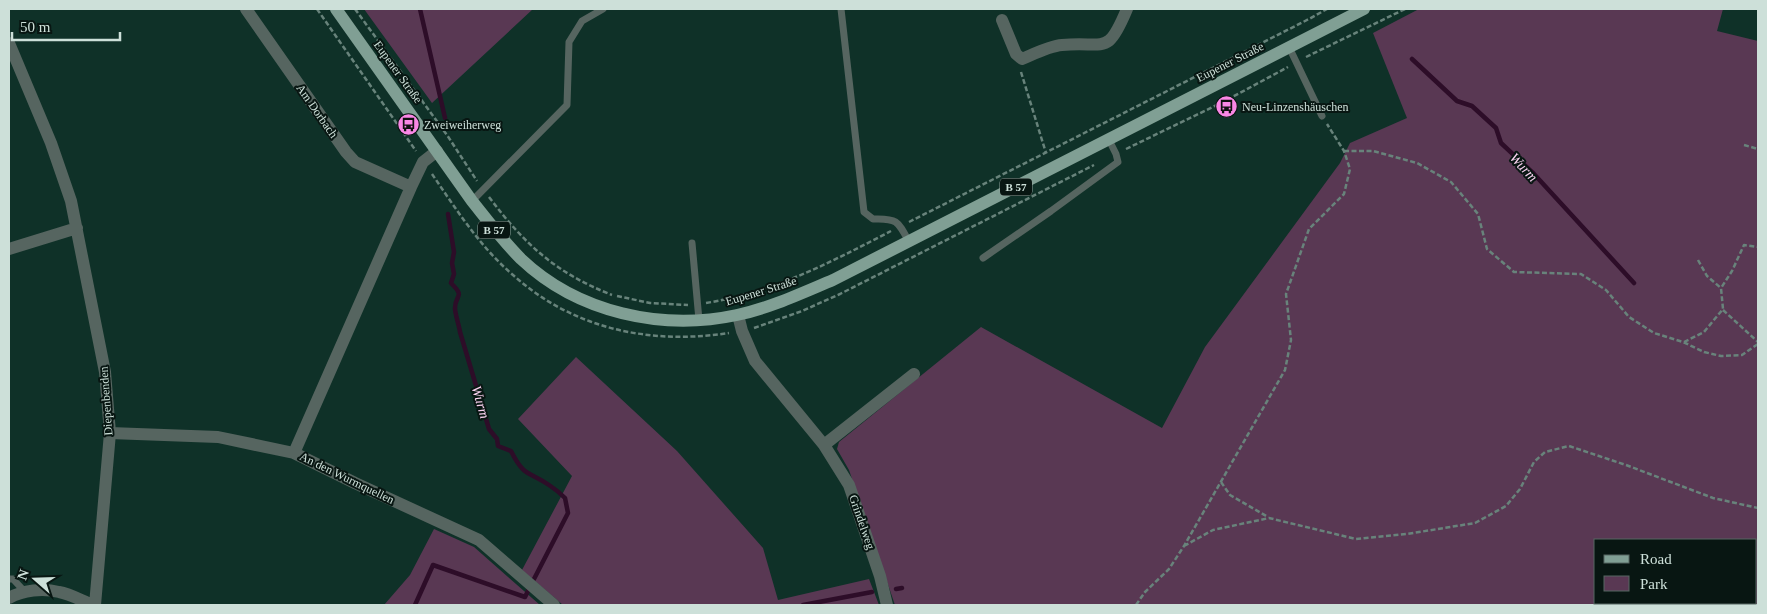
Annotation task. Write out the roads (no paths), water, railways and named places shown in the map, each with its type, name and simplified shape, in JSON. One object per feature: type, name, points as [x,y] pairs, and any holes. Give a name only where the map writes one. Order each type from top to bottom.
[{"type":"main road","name":"Eupener Straße","points":[[336,9],[472,201],[496,232],[522,260],[555,285],[580,299],[612,311],[642,318],[674,321],[738,315],[791,298],[833,280],[1364,9]]},
{"type":"street","name":"Am Dorbach","points":[[246,9],[355,162],[411,187]]},
{"type":"street","points":[[1002,20],[1016,54],[1022,59],[1061,45],[1099,46],[1113,39],[1128,9]]},
{"type":"street","name":"Diepenbenden","points":[[9,42],[51,143],[71,200],[105,372],[110,433],[94,605],[60,592],[35,590],[9,598]]},
{"type":"street","points":[[294,453],[411,187],[423,162],[437,151]]},
{"type":"street","points":[[9,249],[77,228]]},
{"type":"street","name":"Grindelweg","points":[[738,315],[742,331],[755,361],[824,445],[849,485],[880,576],[887,605]]},
{"type":"street","points":[[824,445],[914,374]]},
{"type":"street","name":"An den Wurmquellen","points":[[110,433],[218,437],[294,453],[479,540],[554,605]]},
{"type":"lane","points":[[472,201],[567,105],[569,42],[582,21],[603,9]]},
{"type":"lane","points":[[842,9],[864,212],[873,219],[890,218],[901,226],[909,242]]},
{"type":"lane","points":[[1289,47],[1322,116]]},
{"type":"lane","points":[[983,258],[1051,212],[1118,162],[1109,140]]},
{"type":"lane","points":[[692,243],[699,320]]},
{"type":"lane","points":[[9,579],[13,579],[25,592]]},
{"type":"waterway","name":"Wurm","points":[[420,9],[445,118]]},
{"type":"waterway","name":"Wurm","points":[[1412,59],[1457,101],[1472,106],[1496,128],[1501,143],[1534,174],[1634,283]]},
{"type":"waterway","name":"Wurm","points":[[448,214],[454,252],[452,263],[454,274],[451,283],[459,294],[455,308],[460,332],[489,429],[497,439],[498,446],[511,451],[523,469],[565,498],[568,513],[534,579]]},
{"type":"waterway","name":"Wurm","points":[[415,605],[433,565],[525,597],[530,587]]},
{"type":"waterway","name":"Wurm","points":[[896,589],[902,588]]},
{"type":"waterway","name":"Wurm","points":[[803,605],[872,592]]},
{"type":"place","name":"Neu-Linzenshäuschen","points":[[1226,107]]},
{"type":"place","name":"Zweiweiherweg","points":[[408,125]]}]
